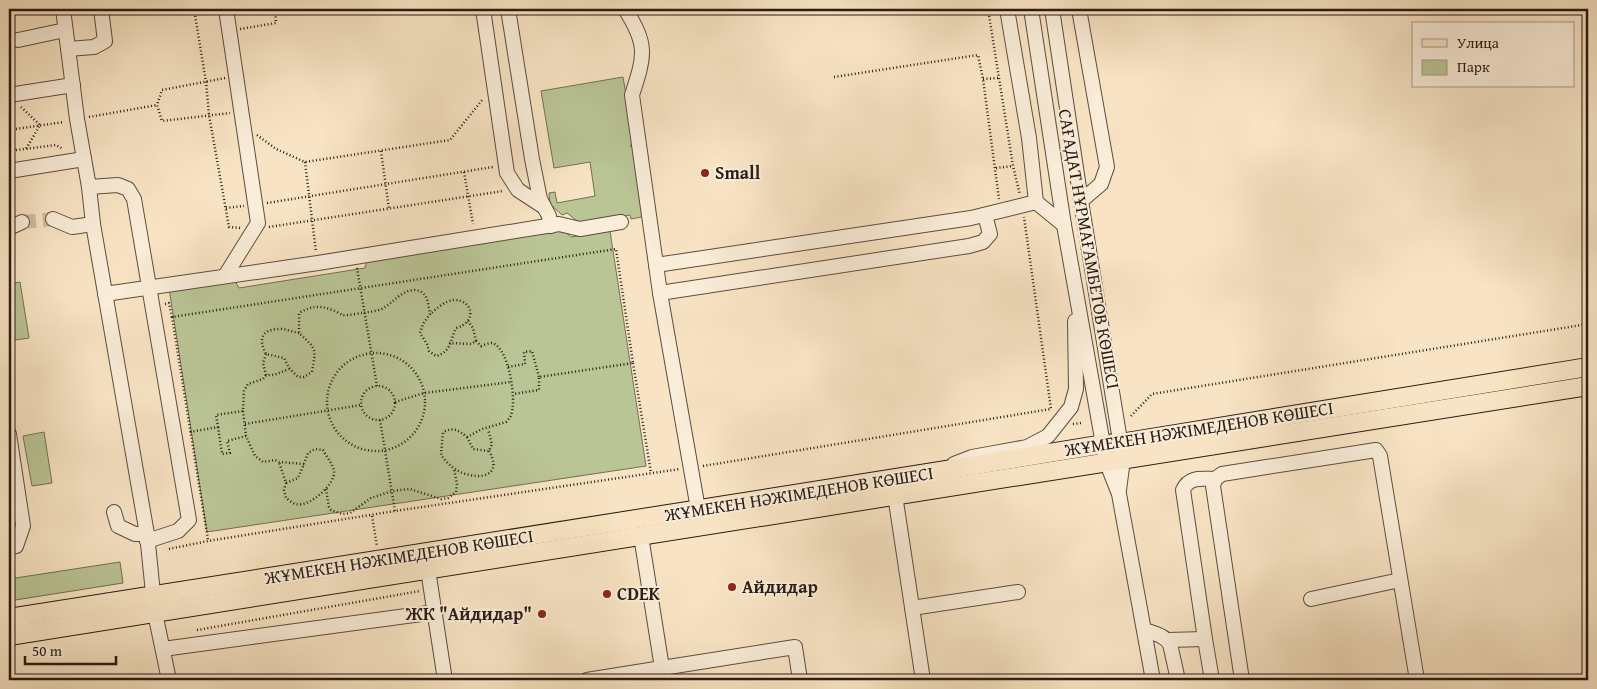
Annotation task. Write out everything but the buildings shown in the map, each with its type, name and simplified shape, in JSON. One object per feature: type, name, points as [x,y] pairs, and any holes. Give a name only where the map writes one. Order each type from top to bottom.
[{"type":"main road","name":"ЖҰМЕКЕН НӘЖІМЕДЕНОВ КӨШЕСІ","points":[[9,618],[154,605],[428,570],[895,495],[1113,452],[1588,366]]},
{"type":"main road","name":"ЖҰМЕКЕН НӘЖІМЕДЕНОВ КӨШЕСІ","points":[[9,636],[379,560],[698,509],[934,472],[1113,452],[1588,386]]},
{"type":"street","points":[[63,9],[93,224],[147,537],[154,605],[169,680]]},
{"type":"street","points":[[68,49],[94,47],[105,41],[101,9]]},
{"type":"street","points":[[225,276],[258,223],[226,9]]},
{"type":"street","points":[[483,9],[507,174],[518,190],[544,207]]},
{"type":"street","points":[[625,9],[636,26],[642,43],[641,66],[632,94],[660,293],[698,509]]},
{"type":"street","points":[[1007,9],[1029,138],[1029,203]]},
{"type":"street","name":"САҒАДАТ НҰРМАҒАМБЕТОВ КӨШЕСІ","points":[[1031,9],[1064,225],[1113,452]]},
{"type":"street","name":"САҒАДАТ НҰРМАҒАМБЕТОВ КӨШЕСІ","points":[[1052,9],[1081,201],[1119,494],[1153,680]]},
{"type":"street","points":[[1079,9],[1107,168],[1101,184],[1081,201]]},
{"type":"street","points":[[508,12],[540,199],[549,216],[551,226]]},
{"type":"street","points":[[18,40],[65,30]]},
{"type":"street","points":[[9,95],[73,85]]},
{"type":"street","points":[[9,171],[84,158]]},
{"type":"street","points":[[89,187],[118,185],[128,188],[134,199],[189,520],[178,531],[147,537],[118,526],[114,512]]},
{"type":"street","points":[[656,265],[985,215],[1029,203],[1064,225]]},
{"type":"street","points":[[660,293],[969,246],[983,242],[990,234],[985,215]]},
{"type":"street","points":[[53,219],[72,226],[93,224]]},
{"type":"street","points":[[105,294],[318,263],[559,224],[580,229],[621,222]]},
{"type":"street","points":[[934,472],[972,457],[1027,447],[1048,436],[1071,407],[1076,389],[1075,312],[1071,258]]},
{"type":"street","points":[[9,434],[23,526],[16,546],[9,547]]},
{"type":"street","points":[[1212,680],[1183,490],[1185,484],[1193,479],[1215,479],[1222,474],[1376,450],[1380,456],[1417,680]]},
{"type":"street","points":[[1215,479],[1213,486],[1242,680]]},
{"type":"street","points":[[895,495],[923,680]]},
{"type":"street","points":[[641,536],[662,668]]},
{"type":"street","points":[[428,570],[445,680]]},
{"type":"street","points":[[1311,599],[1400,580]]},
{"type":"street","points":[[912,608],[1018,592]]},
{"type":"street","points":[[163,649],[436,612]]},
{"type":"street","points":[[1145,630],[1165,637],[1168,640],[1178,680]]},
{"type":"street","points":[[1168,640],[1205,639]]},
{"type":"street","points":[[587,680],[794,647],[800,680]]},
{"type":"path","points":[[194,9],[206,82],[209,115],[229,227],[254,229],[518,190]]},
{"type":"path","points":[[230,31],[276,24],[275,9]]},
{"type":"path","points":[[508,12],[555,9]]},
{"type":"path","points":[[988,9],[1013,166],[1029,203]]},
{"type":"path","points":[[834,77],[978,55],[1001,210]]},
{"type":"path","points":[[236,76],[162,90],[157,105],[162,121],[241,111]]},
{"type":"path","points":[[983,79],[999,78]]},
{"type":"path","points":[[252,131],[276,149],[305,162],[450,140],[491,89],[496,88]]},
{"type":"path","points":[[21,107],[40,125],[26,149]]},
{"type":"path","points":[[9,152],[56,145],[84,158]]},
{"type":"path","points":[[9,146],[15,150]]},
{"type":"path","points":[[381,150],[389,209]]},
{"type":"path","points":[[305,162],[318,263]]},
{"type":"path","points":[[226,208],[506,165]]},
{"type":"path","points":[[996,168],[1013,166]]},
{"type":"path","points":[[464,172],[474,228]]},
{"type":"path","points":[[172,317],[616,249],[650,473]]},
{"type":"path","points":[[356,256],[370,353],[377,386]]},
{"type":"path","points":[[298,333],[299,313],[309,307],[318,306],[331,309],[343,315],[364,312],[384,308],[406,292],[415,290],[423,292],[430,314]]},
{"type":"path","points":[[452,300],[461,301],[468,305],[471,311],[468,321],[464,326],[456,328],[449,343],[449,348],[444,354],[436,356],[429,351],[420,333],[423,324],[430,314],[452,300]]},
{"type":"path","points":[[153,305],[170,303],[208,541]]},
{"type":"path","points":[[467,437],[482,429],[506,422],[511,414],[513,394],[508,367],[499,348],[489,343],[481,346],[476,341],[473,328],[468,321]]},
{"type":"path","points":[[1131,416],[1152,394],[1588,324]]},
{"type":"path","points":[[266,354],[284,358],[289,368],[298,377],[304,377],[312,372],[316,354],[314,347],[298,333],[279,328],[267,332],[261,339],[261,345],[266,354],[263,363],[266,375],[263,380],[248,384],[244,391],[243,411],[246,436],[255,456],[263,462],[275,460],[304,464]]},
{"type":"path","points":[[449,343],[471,344],[476,341]]},
{"type":"path","points":[[508,367],[526,364],[524,352],[532,351],[539,377],[539,390],[513,394]]},
{"type":"path","points":[[370,353],[390,355],[404,361],[415,372],[423,385],[424,393],[426,400],[424,415],[416,431],[403,443],[385,451],[369,451],[353,445],[339,434],[330,419],[327,401],[331,384],[340,368],[355,358],[370,353]]},
{"type":"path","points":[[539,377],[633,363]]},
{"type":"path","points":[[266,375],[274,375],[289,368]]},
{"type":"path","points":[[395,402],[424,393],[511,382]]},
{"type":"path","points":[[377,386],[389,390],[395,402],[391,413],[380,420],[368,417],[360,405],[364,392],[377,386]]},
{"type":"path","points":[[245,424],[360,405]]},
{"type":"path","points":[[243,411],[216,415],[222,454],[230,453],[228,441],[246,436]]},
{"type":"path","points":[[380,420],[395,511]]},
{"type":"path","points":[[1071,424],[1081,423]]},
{"type":"path","points":[[190,432],[218,427]]},
{"type":"path","points":[[450,428],[457,430],[467,437],[473,449],[489,452],[495,466],[490,472],[480,476],[470,476],[454,469],[440,455],[443,432],[450,428]]},
{"type":"path","points":[[488,428],[492,444],[489,452]]},
{"type":"path","points":[[279,462],[286,483],[284,490],[286,498],[296,505],[307,503],[326,489],[334,478],[334,470],[323,450],[315,449],[308,453],[298,478],[286,483]]},
{"type":"path","points":[[326,489],[331,510],[342,514],[350,513],[371,498],[392,491],[410,489],[430,497],[448,498],[456,492],[457,484],[454,469]]},
{"type":"path","points":[[372,516],[379,560]]},
{"type":"path","points":[[190,631],[432,589]]},
{"type":"green space","points":[[623,77],[634,140],[630,146],[636,149],[647,216],[631,219],[630,215],[581,224],[567,213],[562,215],[550,204],[549,193],[555,192],[557,203],[595,196],[590,162],[554,168],[541,91]]},
{"type":"green space","points":[[561,228],[571,237],[610,231],[646,466],[207,532],[169,288],[233,277],[239,288],[365,268],[368,257]]},
{"type":"green space","points":[[20,282],[29,338],[9,341],[9,284]]},
{"type":"green space","points":[[44,432],[52,483],[32,486],[23,436]]},
{"type":"green space","points":[[120,562],[123,583],[9,601],[9,579]]},
{"type":"tunnel","points":[[22,222],[53,219]]},
{"type":"place","name":"Small","points":[[705,173]]},
{"type":"place","name":"Айдидар","points":[[732,587]]},
{"type":"place","name":"CDEK","points":[[607,594]]},
{"type":"place","name":"ЖК \"Айдидар\"","points":[[542,614]]}]
